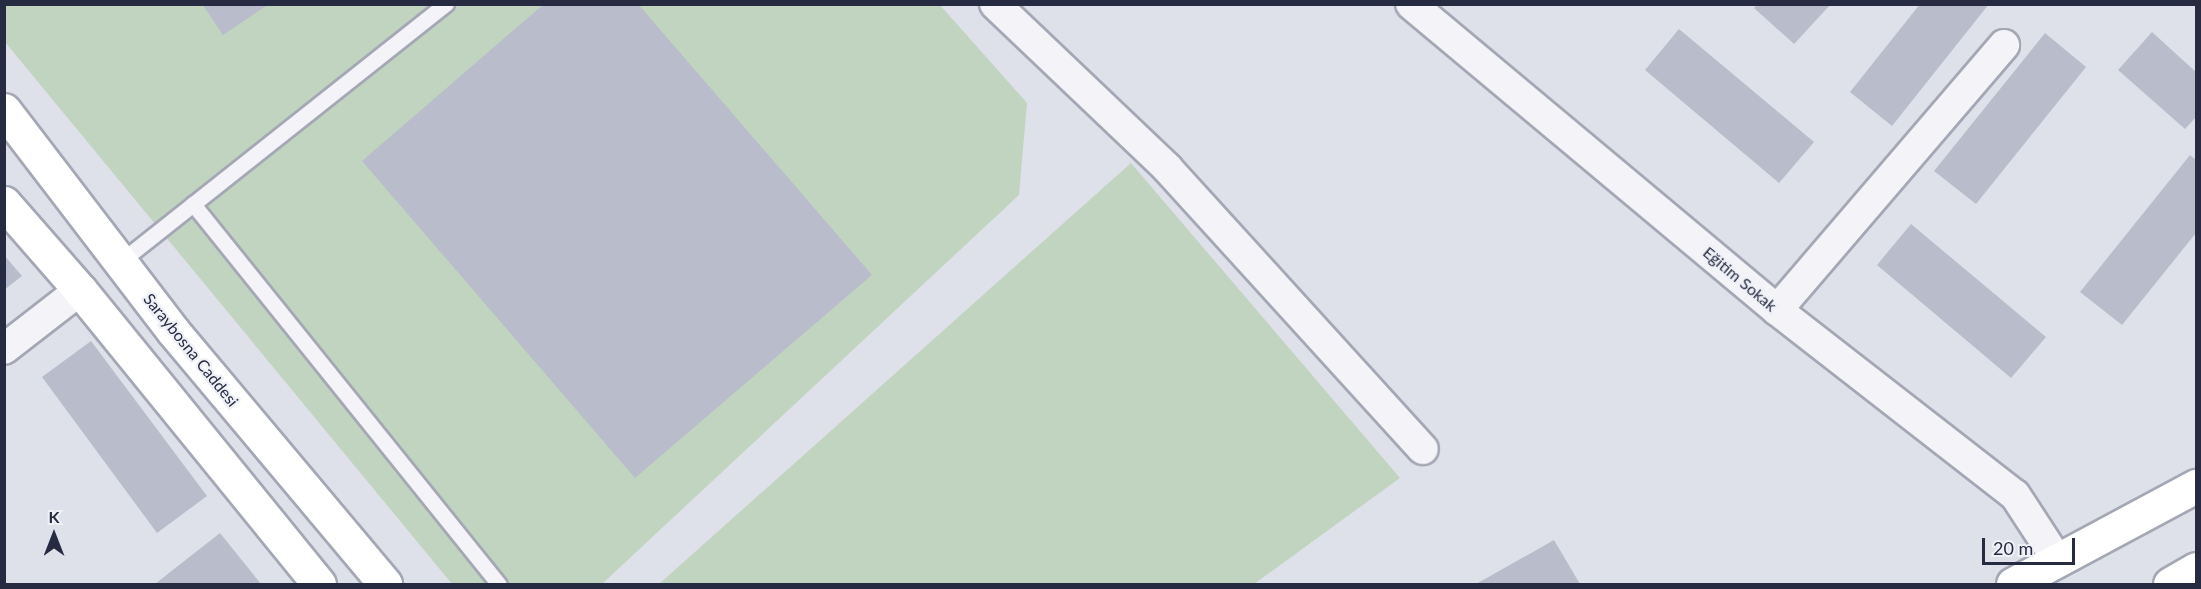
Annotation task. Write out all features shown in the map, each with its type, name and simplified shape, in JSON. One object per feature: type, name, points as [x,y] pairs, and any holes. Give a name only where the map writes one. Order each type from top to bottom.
[{"type":"main road","name":"Saraybosna Caddesi","points":[[4,110],[173,331],[384,585]]},
{"type":"main road","points":[[4,203],[80,290],[310,582]]},
{"type":"main road","points":[[2013,585],[2196,486]]},
{"type":"main road","points":[[2170,585],[2196,569]]},
{"type":"street","points":[[995,4],[1167,168],[1423,449]]},
{"type":"street","name":"Eğitim Sokak","points":[[1411,4],[1778,310],[2015,495],[2058,561]]},
{"type":"street","points":[[1778,310],[2004,45]]},
{"type":"street","points":[[4,349],[80,290]]},
{"type":"lane","points":[[120,262],[446,4]]},
{"type":"lane","points":[[193,204],[499,585]]},
{"type":"green space","points":[[4,5],[940,5],[1027,103],[1019,195],[602,584],[452,584],[5,42]]},
{"type":"green space","points":[[1131,163],[1400,478],[1254,584],[659,584]]},
{"type":"building","points":[[202,4],[269,4],[223,35]]},
{"type":"building","points":[[544,4],[638,4],[872,275],[635,478],[362,161]]},
{"type":"building","points":[[1758,4],[1831,4],[1794,44],[1754,8]]},
{"type":"building","points":[[1920,4],[1989,4],[1892,126],[1850,92]]},
{"type":"building","points":[[1679,29],[1814,142],[1779,183],[1645,70]]},
{"type":"building","points":[[2152,32],[2196,72],[2196,117],[2185,129],[2118,70]]},
{"type":"building","points":[[2045,33],[2086,67],[1976,204],[1934,171]]},
{"type":"building","points":[[2190,155],[2196,160],[2196,233],[2122,325],[2080,292]]},
{"type":"building","points":[[1911,224],[2046,337],[2011,378],[1877,265]]},
{"type":"building","points":[[4,255],[22,276],[4,290]]},
{"type":"building","points":[[91,341],[207,496],[157,533],[42,377]]},
{"type":"building","points":[[220,533],[261,584],[155,584]]},
{"type":"building","points":[[1554,540],[1580,584],[1476,584]]}]
